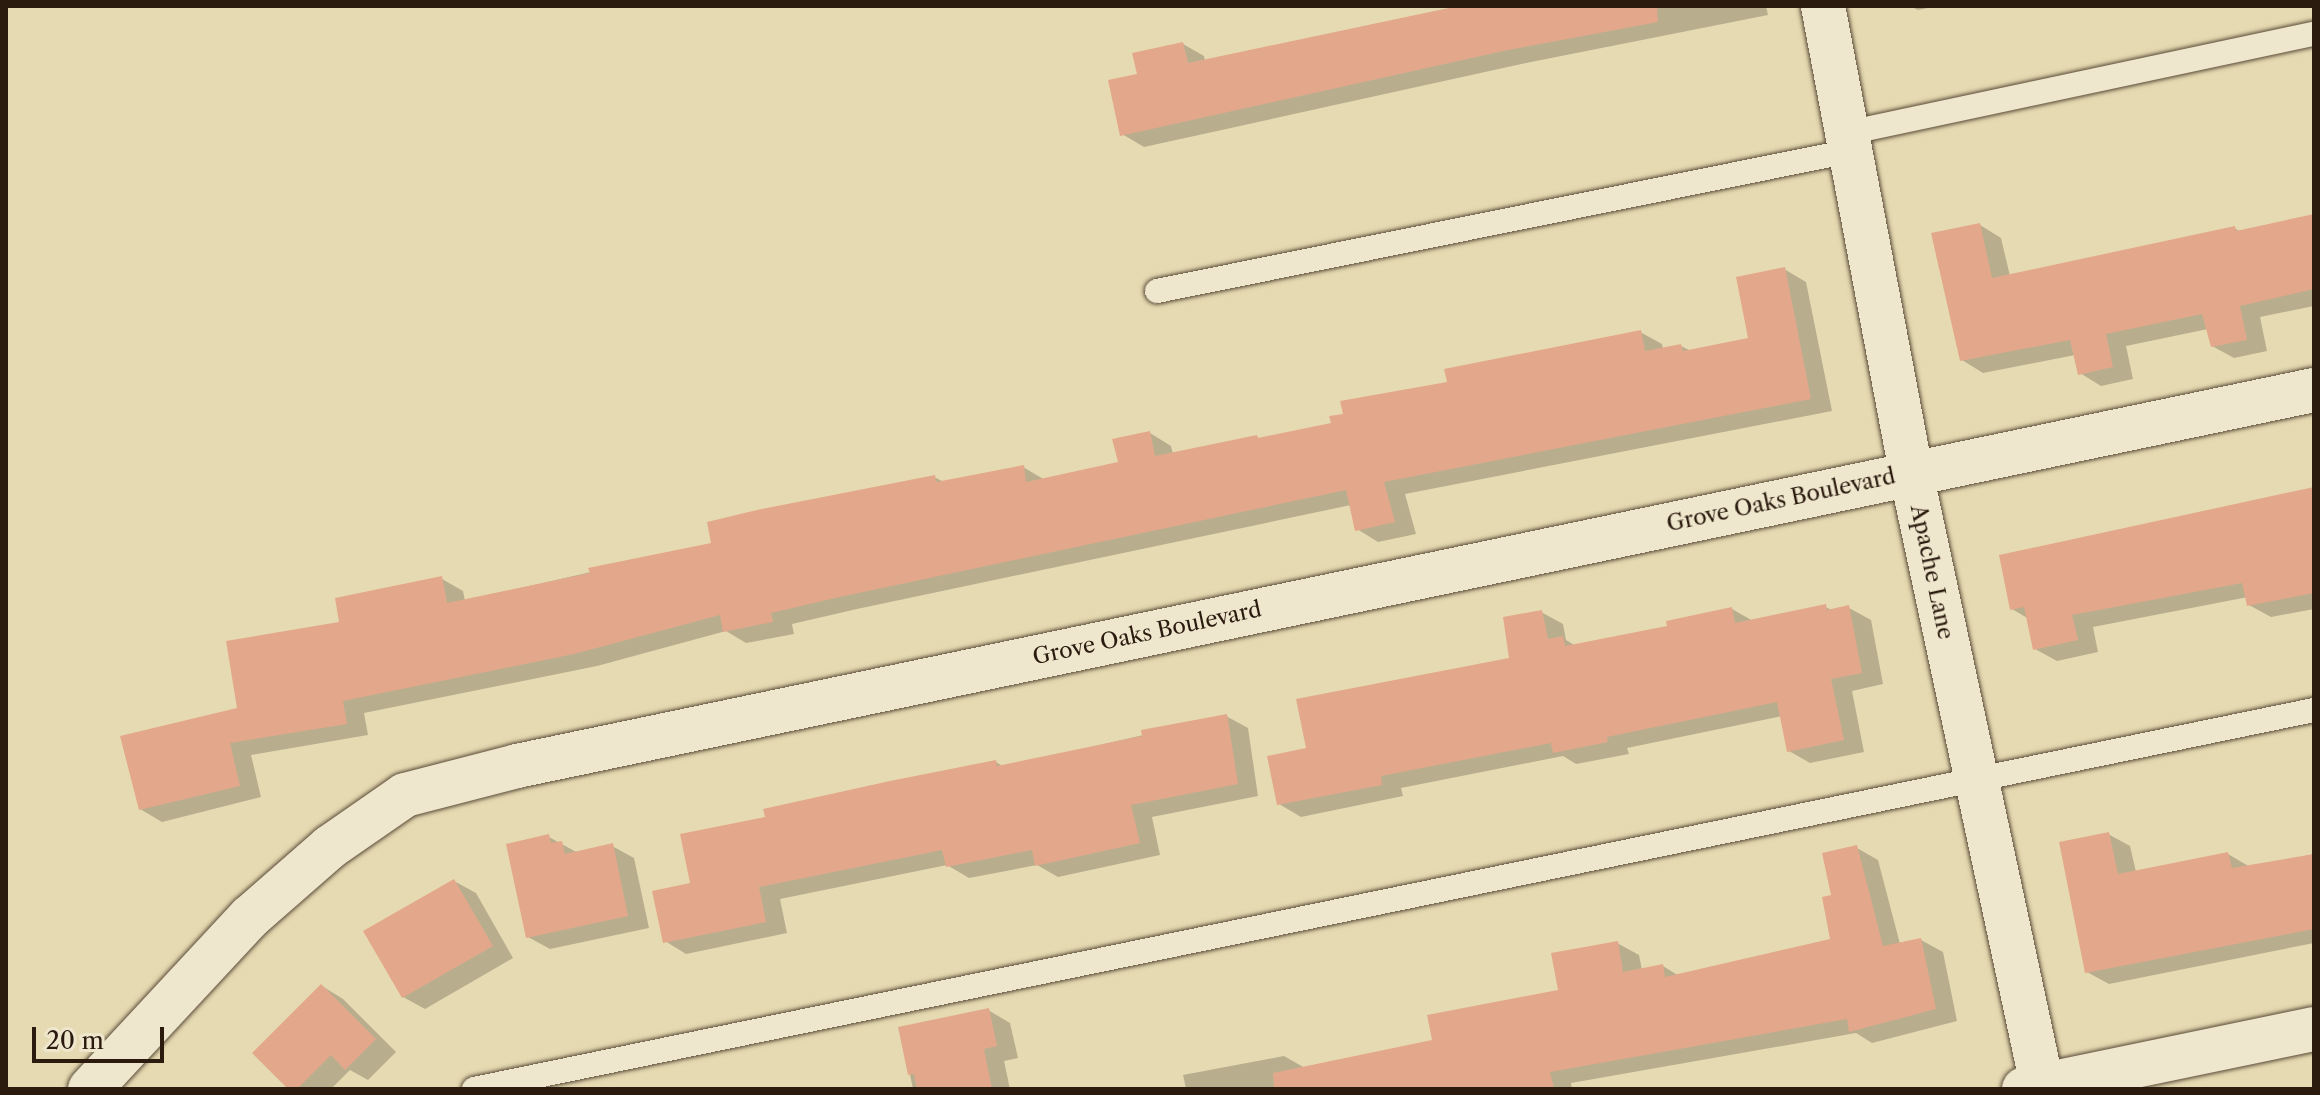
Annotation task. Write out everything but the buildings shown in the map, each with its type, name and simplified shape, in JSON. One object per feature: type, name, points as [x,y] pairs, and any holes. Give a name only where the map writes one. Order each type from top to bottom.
[{"type":"street","name":"Apache Lane","points":[[1823,6],[1911,473],[1976,780],[2036,1088]]},
{"type":"street","name":"Grove Oaks Boulevard","points":[[90,1089],[250,917],[330,847],[405,795],[533,763],[2314,390]]},
{"type":"street","points":[[2036,1088],[2314,1029]]},
{"type":"lane","points":[[1157,291],[1849,142],[2314,34]]},
{"type":"lane","points":[[474,1089],[2314,710]]}]
